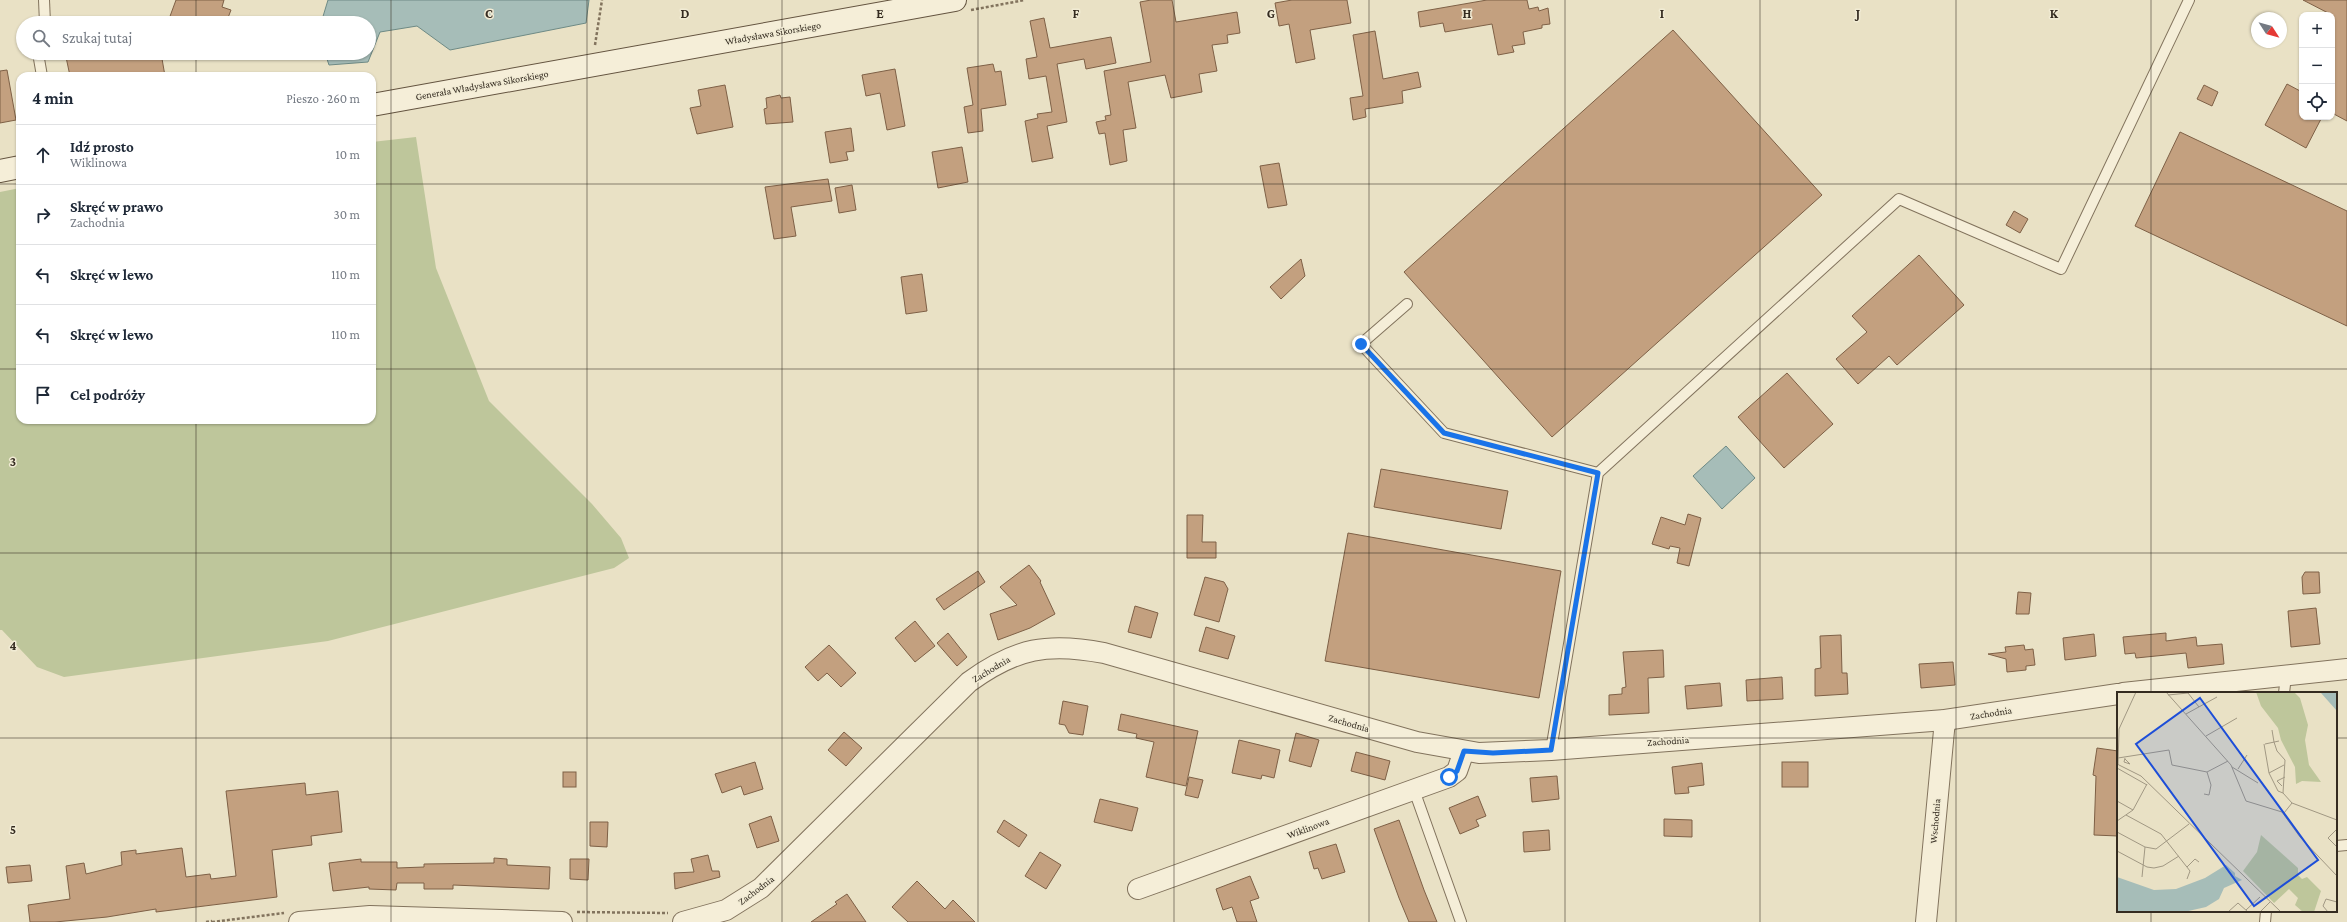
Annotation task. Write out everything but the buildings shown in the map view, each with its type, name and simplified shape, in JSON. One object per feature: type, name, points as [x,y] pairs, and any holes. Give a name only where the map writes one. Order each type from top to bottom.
[{"type":"main road","name":"Władysława Sikorskiego","points":[[592,65],[955,0]]},
{"type":"main road","name":"Generała Władysława Sikorskiego","points":[[376,104],[592,65]]},
{"type":"main road","points":[[0,171],[16,168]]},
{"type":"street","name":"Zachodnia","points":[[679,917],[726,910],[761,888],[969,682],[1006,658],[1033,650],[1063,648],[1104,653],[1417,742],[1464,751],[1493,753],[1551,750],[1945,720],[2117,694]]},
{"type":"street","points":[[2142,692],[2285,684],[2347,669]]},
{"type":"street","name":"Wschodnia","points":[[1926,922],[1945,720]]},
{"type":"street","name":"Wiklinowa","points":[[1138,889],[1414,790],[1453,774],[1460,765],[1464,751]]},
{"type":"street","points":[[299,922],[370,916],[567,917]]},
{"type":"lane","points":[[44,0],[45,16]]},
{"type":"lane","points":[[1551,750],[1598,473],[1899,199],[2061,269],[2189,0]]},
{"type":"lane","points":[[39,60],[41,72]]},
{"type":"lane","points":[[1407,304],[1361,344],[1444,433],[1598,473]]},
{"type":"lane","points":[[1414,790],[1461,922]]},
{"type":"lane","points":[[2265,922],[2266,912]]},
{"type":"path","points":[[592,65],[602,0]]},
{"type":"path","points":[[567,917],[648,914],[679,917]]},
{"type":"path","points":[[206,922],[212,921]]},
{"type":"green space","points":[[416,137],[436,268],[489,401],[592,504],[621,538],[629,558],[614,568],[328,641],[64,677],[37,667],[2,630],[0,630],[0,192],[16,189],[16,424],[376,424],[376,142]]},
{"type":"water","points":[[328,0],[589,0],[586,23],[450,50],[417,26],[380,32],[376,42],[376,16],[323,16]]},
{"type":"water","points":[[327,60],[369,60],[368,62],[329,65]]},
{"type":"water","points":[[1726,446],[1755,478],[1722,509],[1693,476]]},
{"type":"route","points":[[1361,344],[1444,433],[1598,473],[1558,716],[1551,750],[1493,753],[1464,751],[1463,759],[1457,771],[1449,777]]}]
